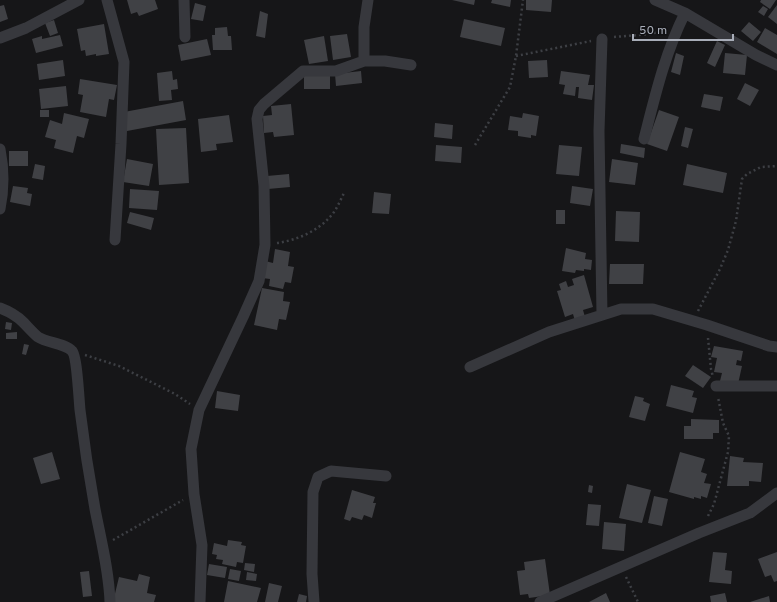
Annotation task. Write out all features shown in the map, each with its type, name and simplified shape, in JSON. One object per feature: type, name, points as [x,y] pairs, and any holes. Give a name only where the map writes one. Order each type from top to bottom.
[{"type":"street","points":[[0,38],[26,28],[79,0]]},
{"type":"street","points":[[106,0],[124,62],[115,240]]},
{"type":"street","points":[[184,0],[186,37]]},
{"type":"street","points":[[364,61],[364,27],[368,0]]},
{"type":"street","points":[[654,0],[685,13],[756,55],[777,65]]},
{"type":"street","points":[[644,139],[656,89],[667,55],[685,13]]},
{"type":"street","points":[[602,38],[599,131],[602,315]]},
{"type":"street","points":[[200,602],[202,545],[194,494],[192,449],[199,410],[259,281],[265,245],[264,186],[257,119],[259,110],[303,71],[336,71],[364,61],[385,61],[411,65]]},
{"type":"street","points":[[0,149],[2,158],[3,183],[0,209]]},
{"type":"street","points":[[0,308],[6,310],[21,320],[38,337],[50,343],[72,350],[76,360],[76,380],[81,420],[92,492],[110,586],[110,602]]},
{"type":"street","points":[[470,367],[549,332],[621,309],[653,309],[769,346],[777,347]]},
{"type":"street","points":[[716,386],[777,386]]},
{"type":"street","points":[[314,602],[312,574],[313,492],[318,478],[331,471],[386,476]]},
{"type":"street","points":[[540,602],[699,533],[750,513],[777,493]]},
{"type":"path","points":[[475,145],[510,86],[517,48],[523,0]]},
{"type":"path","points":[[693,321],[720,269],[728,250],[736,221],[742,180],[747,174],[762,167],[777,166]]},
{"type":"path","points":[[265,245],[291,241],[321,226],[334,212],[344,193]]},
{"type":"path","points":[[699,533],[714,504],[728,452],[729,436],[723,423],[711,369],[707,325]]},
{"type":"path","points":[[72,350],[119,366],[175,394],[199,410]]},
{"type":"path","points":[[102,546],[194,494]]},
{"type":"path","points":[[621,567],[638,602]]},
{"type":"building","points":[[127,0],[155,0],[158,9],[139,16],[137,12],[131,14]]},
{"type":"building","points":[[452,0],[475,0],[474,5]]},
{"type":"building","points":[[492,0],[511,0],[510,7],[491,3]]},
{"type":"building","points":[[526,0],[552,0],[551,12],[526,10]]},
{"type":"building","points":[[761,0],[776,0],[770,9],[760,2]]},
{"type":"building","points":[[195,3],[206,6],[203,21],[191,19]]},
{"type":"building","points":[[4,5],[8,19],[0,22],[0,6]]},
{"type":"building","points":[[777,5],[777,24],[768,17]]},
{"type":"building","points":[[763,6],[768,9],[764,16],[758,12]]},
{"type":"building","points":[[260,11],[268,14],[265,38],[256,36]]},
{"type":"building","points":[[464,19],[505,28],[501,46],[460,37]]},
{"type":"building","points":[[54,20],[58,33],[50,36],[45,23]]},
{"type":"building","points":[[749,22],[761,32],[753,41],[741,31]]},
{"type":"building","points":[[104,24],[109,54],[86,56],[85,50],[81,51],[77,29]]},
{"type":"building","points":[[227,27],[228,36],[231,36],[232,50],[213,50],[212,35],[215,35],[215,28]]},
{"type":"building","points":[[765,28],[777,35],[777,54],[757,42]]},
{"type":"building","points":[[347,34],[351,57],[333,60],[330,36]]},
{"type":"building","points":[[60,35],[63,46],[36,53],[32,39],[42,36],[42,39]]},
{"type":"building","points":[[324,36],[328,61],[309,64],[304,40]]},
{"type":"building","points":[[207,39],[211,55],[181,61],[178,45]]},
{"type":"building","points":[[717,41],[725,45],[715,67],[707,63]]},
{"type":"building","points":[[676,53],[684,56],[680,75],[671,72]]},
{"type":"building","points":[[725,53],[747,55],[745,75],[723,73]]},
{"type":"building","points":[[63,60],[65,76],[39,80],[37,64]]},
{"type":"building","points":[[547,60],[548,77],[529,78],[528,61]]},
{"type":"building","points":[[172,71],[173,80],[177,79],[178,89],[171,90],[172,100],[159,101],[157,73]]},
{"type":"building","points":[[361,71],[362,83],[336,86],[335,74]]},
{"type":"building","points":[[561,71],[590,75],[588,85],[594,85],[592,100],[578,98],[579,87],[576,87],[575,96],[563,94],[565,85],[559,84]]},
{"type":"building","points":[[304,76],[330,76],[330,89],[304,89]]},
{"type":"building","points":[[80,79],[117,85],[114,100],[109,99],[106,117],[80,112],[83,95],[78,94]]},
{"type":"building","points":[[745,83],[759,90],[750,106],[737,99]]},
{"type":"building","points":[[66,86],[68,106],[41,109],[39,89]]},
{"type":"building","points":[[704,94],[723,97],[720,111],[701,107]]},
{"type":"building","points":[[183,101],[186,120],[127,131],[124,112]]},
{"type":"building","points":[[291,104],[294,135],[274,137],[273,132],[264,133],[263,116],[272,115],[271,106]]},
{"type":"building","points":[[40,110],[49,110],[49,117],[40,117]]},
{"type":"building","points":[[659,110],[679,117],[667,151],[647,144]]},
{"type":"building","points":[[64,113],[89,119],[84,138],[77,136],[73,153],[54,148],[56,140],[45,137],[50,120],[62,124]]},
{"type":"building","points":[[523,113],[539,116],[536,136],[531,135],[531,138],[518,136],[518,131],[508,130],[510,116],[522,118]]},
{"type":"building","points":[[229,115],[233,142],[216,144],[217,150],[201,152],[198,119]]},
{"type":"building","points":[[435,123],[453,125],[452,139],[434,137]]},
{"type":"building","points":[[685,127],[693,129],[688,148],[681,146]]},
{"type":"building","points":[[186,128],[189,183],[159,185],[156,129]]},
{"type":"building","points":[[621,144],[645,148],[644,158],[620,153]]},
{"type":"building","points":[[436,145],[462,147],[461,163],[435,161]]},
{"type":"building","points":[[559,145],[582,147],[579,176],[556,174]]},
{"type":"building","points":[[9,151],[28,151],[28,166],[9,166]]},
{"type":"building","points":[[127,159],[153,164],[149,186],[123,182]]},
{"type":"building","points":[[612,159],[638,163],[635,185],[609,182]]},
{"type":"building","points":[[35,164],[45,166],[43,180],[32,178]]},
{"type":"building","points":[[687,164],[727,173],[723,193],[683,185]]},
{"type":"building","points":[[289,174],[290,187],[268,189],[267,176]]},
{"type":"building","points":[[13,186],[28,188],[27,193],[32,194],[30,206],[10,202]]},
{"type":"building","points":[[572,186],[593,189],[590,206],[570,203]]},
{"type":"building","points":[[130,189],[159,191],[157,210],[129,208]]},
{"type":"building","points":[[374,192],[391,194],[389,214],[372,213]]},
{"type":"building","points":[[556,210],[565,210],[565,224],[556,224]]},
{"type":"building","points":[[616,211],[640,212],[639,242],[615,241]]},
{"type":"building","points":[[130,212],[154,218],[151,230],[127,223]]},
{"type":"building","points":[[566,248],[586,253],[585,259],[592,260],[591,270],[576,270],[575,273],[562,271]]},
{"type":"building","points":[[275,249],[290,252],[288,266],[294,267],[291,283],[285,282],[283,289],[269,286],[270,279],[262,278],[265,261],[273,263]]},
{"type":"building","points":[[610,264],[644,264],[643,284],[609,284]]},
{"type":"building","points":[[584,275],[593,307],[583,310],[585,317],[575,321],[573,314],[565,317],[557,291],[561,290],[559,284],[566,281],[568,287],[574,285],[572,279]]},
{"type":"building","points":[[262,288],[284,292],[283,301],[290,302],[286,320],[279,319],[277,330],[254,325]]},
{"type":"building","points":[[6,322],[12,323],[11,330],[5,329]]},
{"type":"building","points":[[17,332],[17,339],[6,339],[6,333]]},
{"type":"building","points":[[24,344],[29,345],[26,355],[22,354]]},
{"type":"building","points":[[714,346],[743,351],[741,361],[737,360],[736,365],[742,366],[738,384],[720,381],[722,373],[714,372],[717,358],[711,357]]},
{"type":"building","points":[[693,365],[711,377],[703,388],[685,376]]},
{"type":"building","points":[[671,385],[694,391],[692,397],[697,398],[693,413],[666,406]]},
{"type":"building","points":[[217,391],[240,395],[238,411],[215,408]]},
{"type":"building","points":[[635,396],[644,398],[643,401],[650,404],[645,421],[629,417]]},
{"type":"building","points":[[691,419],[719,420],[719,433],[713,433],[713,439],[684,439],[684,426],[691,426]]},
{"type":"building","points":[[52,452],[60,479],[41,484],[33,458]]},
{"type":"building","points":[[680,452],[705,459],[701,472],[707,474],[704,483],[711,484],[707,498],[701,496],[701,499],[694,497],[694,499],[669,492]]},
{"type":"building","points":[[730,456],[744,458],[743,462],[763,463],[761,482],[749,481],[749,486],[727,486]]},
{"type":"building","points":[[627,484],[651,490],[642,523],[619,518]]},
{"type":"building","points":[[589,485],[593,486],[592,493],[588,492]]},
{"type":"building","points":[[352,490],[375,497],[373,503],[376,503],[372,518],[364,515],[362,520],[352,517],[350,521],[344,519]]},
{"type":"building","points":[[654,496],[668,499],[662,526],[648,523]]},
{"type":"building","points":[[588,504],[601,505],[599,526],[586,525]]},
{"type":"building","points":[[604,522],[626,524],[624,551],[602,549]]},
{"type":"building","points":[[228,540],[242,542],[241,545],[246,546],[243,563],[237,562],[236,567],[222,564],[223,560],[216,559],[217,555],[212,554],[214,543],[227,546]]},
{"type":"building","points":[[713,552],[727,553],[725,570],[732,571],[731,584],[709,582]]},
{"type":"building","points":[[777,552],[777,581],[774,582],[771,575],[765,577],[758,559]]},
{"type":"building","points":[[545,559],[550,595],[529,598],[528,594],[520,595],[517,571],[525,570],[524,562]]},
{"type":"building","points":[[245,563],[255,564],[254,572],[244,570]]},
{"type":"building","points":[[209,564],[227,567],[225,578],[207,575]]},
{"type":"building","points":[[230,569],[241,571],[239,581],[228,579]]},
{"type":"building","points":[[89,571],[92,596],[83,597],[80,572]]},
{"type":"building","points":[[247,572],[257,574],[256,581],[246,580]]},
{"type":"building","points":[[139,574],[150,577],[147,593],[156,595],[154,602],[113,602],[119,577],[137,581]]},
{"type":"building","points":[[228,581],[261,588],[257,602],[224,602]]},
{"type":"building","points":[[269,583],[282,586],[278,602],[265,602]]},
{"type":"building","points":[[606,593],[610,602],[589,602]]},
{"type":"building","points":[[725,593],[727,602],[711,602],[710,596]]},
{"type":"building","points":[[299,594],[307,596],[306,602],[297,602]]},
{"type":"building","points":[[769,596],[770,602],[750,602]]}]
